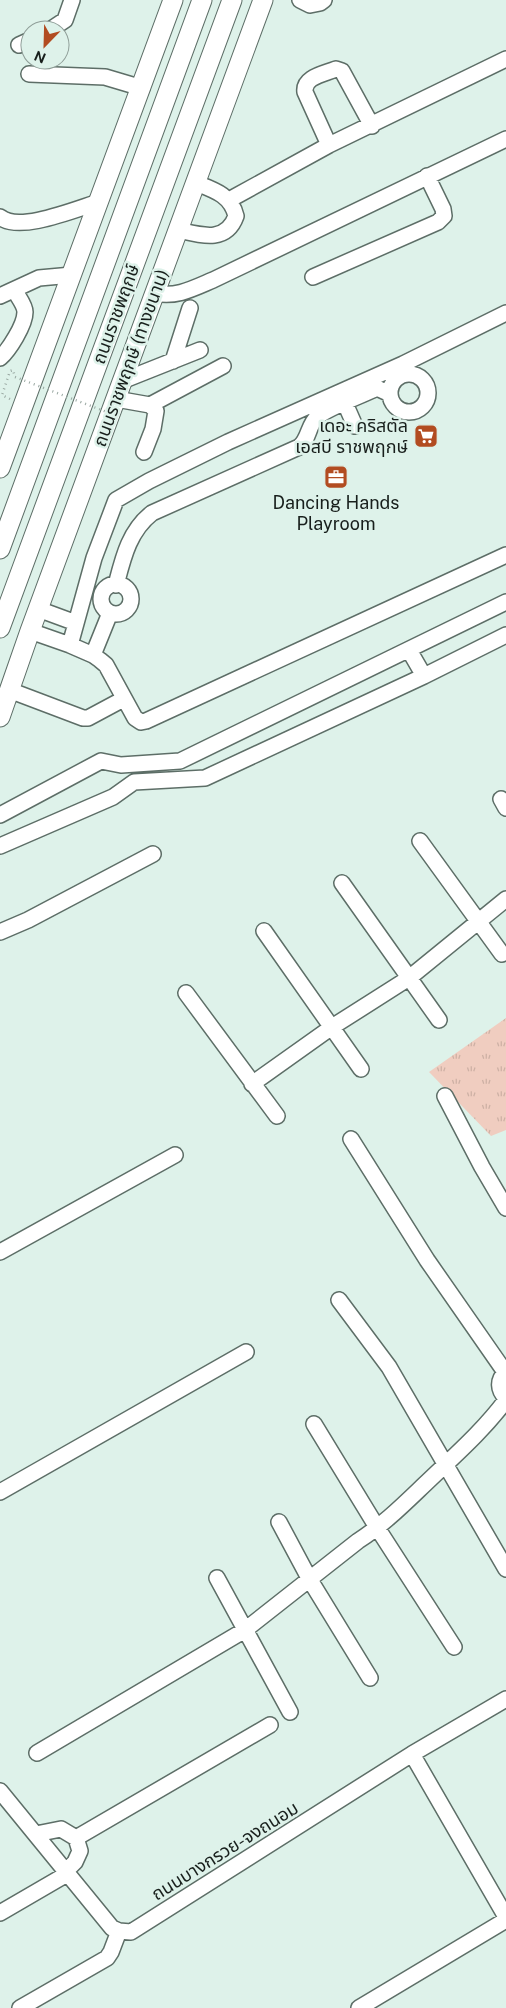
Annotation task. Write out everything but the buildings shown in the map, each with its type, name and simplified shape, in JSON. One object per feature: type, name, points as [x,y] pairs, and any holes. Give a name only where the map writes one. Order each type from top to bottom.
[{"type":"main road","name":"ถนนราชพฤกษ์","points":[[0,549],[202,0]]},
{"type":"main road","name":"ถนนราชพฤกษ์","points":[[0,628],[232,0]]},
{"type":"main road","name":"ถนนราชพฤกษ์ (ทางขนาน)","points":[[0,717],[38,609],[263,0]]},
{"type":"main road","points":[[140,167],[146,94],[160,40],[181,4]]},
{"type":"main road","points":[[1,462],[99,202],[146,94],[181,4]]},
{"type":"street","points":[[65,20],[72,0]]},
{"type":"street","points":[[300,0],[310,5],[324,0]]},
{"type":"street","points":[[229,200],[329,145],[372,126],[506,59]]},
{"type":"street","points":[[329,145],[305,92],[304,86],[307,81],[336,69],[342,71],[372,126]]},
{"type":"street","points":[[29,74],[105,78],[146,94]]},
{"type":"street","points":[[154,293],[163,295],[181,293],[213,280],[506,139]]},
{"type":"street","points":[[313,277],[438,222],[444,216],[443,209],[427,176]]},
{"type":"street","points":[[178,230],[204,236],[214,236],[229,229],[236,216],[229,200],[221,193],[196,183]]},
{"type":"street","points":[[0,218],[12,224],[38,221],[99,202]]},
{"type":"street","points":[[0,296],[15,291],[39,278],[72,275]]},
{"type":"street","points":[[0,358],[9,347],[24,318],[25,311],[15,291]]},
{"type":"street","points":[[173,361],[190,308]]},
{"type":"street","points":[[70,645],[94,558],[116,500],[166,472],[311,414],[319,416],[343,398],[405,369],[506,313]]},
{"type":"street","points":[[122,380],[200,350]]},
{"type":"street","points":[[114,406],[150,405],[223,366]]},
{"type":"street","points":[[405,369],[419,376],[427,385],[428,397],[422,407],[411,412],[405,412],[394,405],[390,394],[393,383],[402,375],[405,369]]},
{"type":"street","points":[[343,398],[377,388],[390,394]]},
{"type":"street","points":[[343,398],[355,426]]},
{"type":"street","points":[[144,452],[153,429],[156,411],[150,405]]},
{"type":"street","points":[[116,585],[129,542],[143,520],[170,504],[304,444],[311,414]]},
{"type":"street","points":[[30,631],[93,655],[106,665],[135,718],[141,722],[506,554]]},
{"type":"street","points":[[116,585],[121,586],[130,594],[130,605],[122,613],[110,613],[106,610],[101,600],[105,589],[116,585]]},
{"type":"street","points":[[0,815],[101,761],[121,765],[180,761],[506,602]]},
{"type":"street","points":[[38,609],[76,623]]},
{"type":"street","points":[[93,655],[110,613]]},
{"type":"street","points":[[0,846],[113,797],[134,782],[205,778],[424,676],[506,635]]},
{"type":"street","points":[[409,650],[424,676]]},
{"type":"street","points":[[9,690],[83,718],[88,718],[116,703]]},
{"type":"street","points":[[420,841],[502,954]]},
{"type":"street","points":[[0,932],[28,920],[154,854]]},
{"type":"street","points":[[342,883],[439,1020]]},
{"type":"street","points":[[252,1084],[332,1027],[409,978],[506,899]]},
{"type":"street","points":[[264,931],[361,1068]]},
{"type":"street","points":[[186,993],[277,1116]]},
{"type":"street","points":[[445,1096],[506,1208]]},
{"type":"street","points":[[37,1753],[245,1630],[358,1541],[378,1528],[446,1465],[496,1413],[506,1399],[501,1393],[499,1386],[500,1380],[506,1372],[427,1260],[351,1139]]},
{"type":"street","points":[[0,1252],[175,1155]]},
{"type":"street","points":[[340,1300],[389,1367],[506,1569]]},
{"type":"street","points":[[0,1492],[246,1352]]},
{"type":"street","points":[[314,1424],[454,1647]]},
{"type":"street","points":[[279,1522],[310,1580],[370,1678]]},
{"type":"street","points":[[217,1578],[290,1712]]},
{"type":"street","name":"ถนนบางกรวย-จงถนอม","points":[[119,1931],[131,1932],[412,1754],[506,1699]]},
{"type":"street","points":[[76,1838],[270,1725]]},
{"type":"street","points":[[359,2008],[506,1918],[412,1754]]},
{"type":"street","points":[[0,1791],[112,1928],[119,1931],[107,1958],[20,2008]]},
{"type":"street","points":[[0,1913],[66,1873],[75,1862],[80,1851],[76,1838],[61,1829],[36,1834]]},
{"type":"path","points":[[2,395],[10,370],[13,370],[15,377],[114,406]]},
{"type":"green space","points":[[506,1018],[506,1130],[491,1136],[429,1072]]},
{"type":"place","name":"เดอะ คริสตัล เอสบี ราชพฤกษ์","points":[[426,436]]},
{"type":"place","name":"Dancing Hands Playroom","points":[[336,477]]}]
